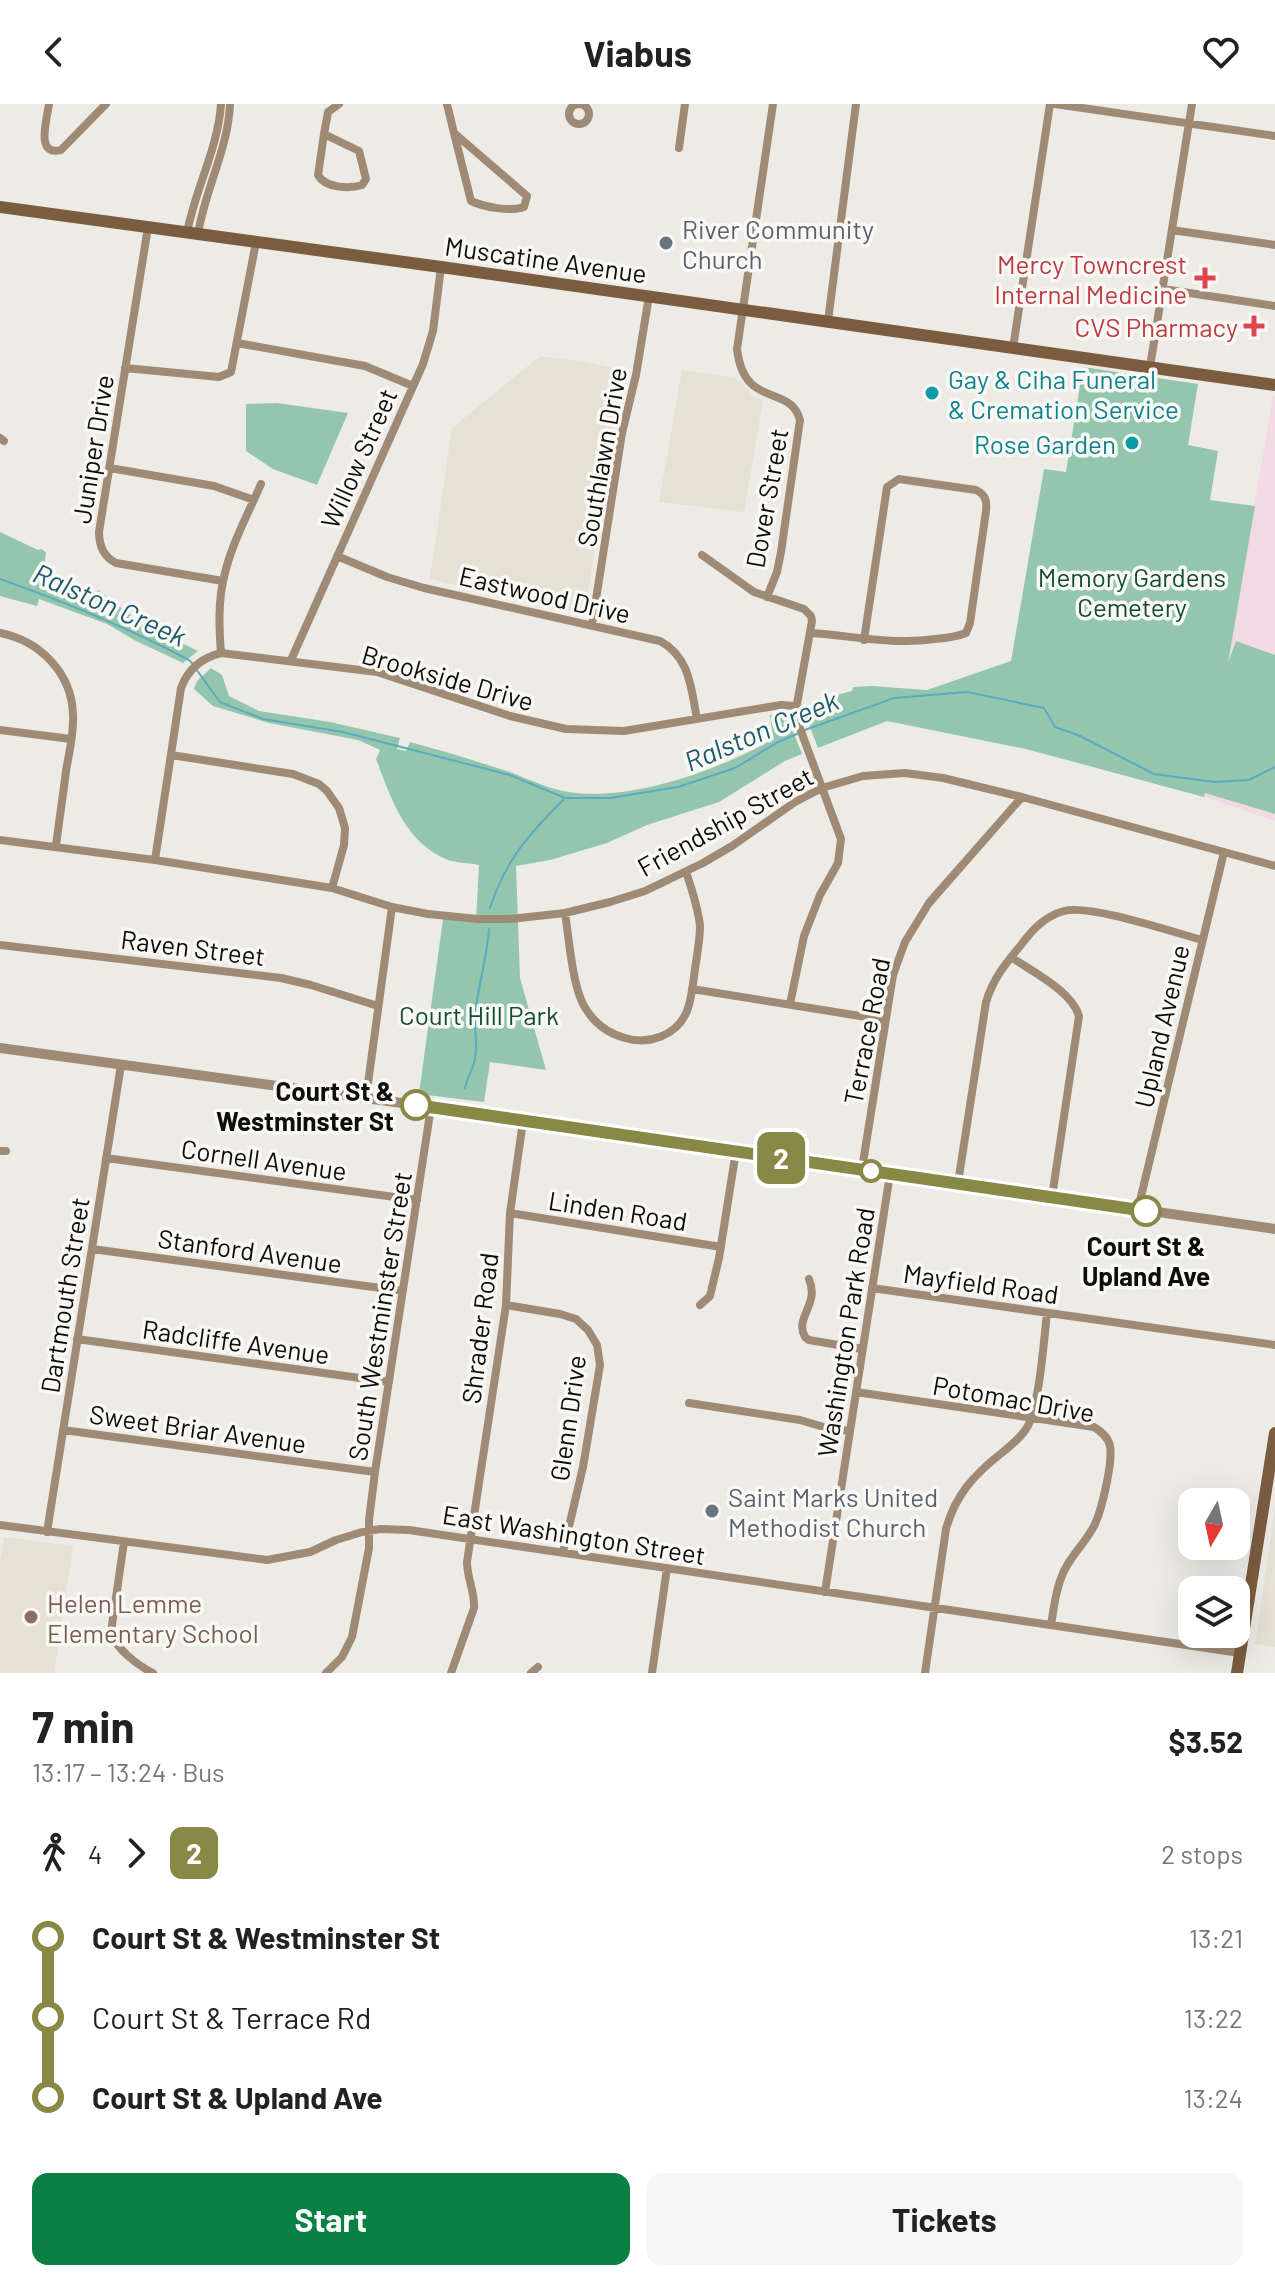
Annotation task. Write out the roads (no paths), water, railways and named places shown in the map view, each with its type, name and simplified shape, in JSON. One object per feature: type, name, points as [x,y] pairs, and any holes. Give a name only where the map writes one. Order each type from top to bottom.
[{"type":"main road","name":"Muscatine Avenue","points":[[0,207],[1275,385]]},
{"type":"main road","points":[[1237,1673],[1275,1433]]},
{"type":"street","points":[[49,104],[44,141],[47,149],[53,152],[61,150],[106,104]]},
{"type":"street","points":[[192,233],[197,194],[211,157],[221,104]]},
{"type":"street","points":[[192,233],[223,150],[230,104]]},
{"type":"street","points":[[324,134],[359,151],[366,179],[362,185],[323,183],[318,175],[324,134],[328,112],[339,104]]},
{"type":"street","points":[[447,104],[454,133],[471,201],[478,205],[516,210],[524,207],[527,196],[454,133]]},
{"type":"street","points":[[679,148],[685,104]]},
{"type":"street","name":"Dover Street","points":[[767,597],[781,552],[800,420],[791,403],[759,391],[744,375],[739,366],[737,349],[773,104]]},
{"type":"street","points":[[828,321],[856,104]]},
{"type":"street","points":[[1013,348],[1052,104],[1103,108],[1275,135]]},
{"type":"street","points":[[1150,367],[1192,104]]},
{"type":"street","name":"Juniper Drive","points":[[148,227],[99,537],[101,547],[107,557],[122,565],[223,581]]},
{"type":"street","points":[[1172,230],[1275,245]]},
{"type":"street","points":[[125,368],[224,376],[232,368],[256,242]]},
{"type":"street","name":"Willow Street","points":[[291,660],[430,344],[441,267]]},
{"type":"street","points":[[1163,289],[1275,306]]},
{"type":"street","name":"Southlawn Drive","points":[[592,625],[622,433],[636,375],[649,296]]},
{"type":"street","points":[[237,343],[365,366],[413,386]]},
{"type":"street","points":[[110,468],[214,486],[254,500]]},
{"type":"street","points":[[811,633],[864,640],[907,642],[966,633],[987,503],[981,493],[899,479],[887,487],[864,640]]},
{"type":"street","points":[[221,653],[219,614],[223,581],[261,484]]},
{"type":"street","points":[[702,555],[754,592],[804,609],[811,616],[811,633],[795,715],[839,832],[840,858],[816,903],[804,936],[790,1004]]},
{"type":"street","name":"Eastwood Drive","points":[[337,556],[387,577],[424,588],[660,641],[681,658],[688,673],[697,719]]},
{"type":"street","points":[[0,633],[33,645],[51,660],[64,680],[72,703],[73,727],[56,846]]},
{"type":"street","name":"Brookside Drive","points":[[155,860],[181,688],[200,660],[221,653],[377,672],[510,716],[566,729],[624,731],[781,705],[796,706]]},
{"type":"street","points":[[0,730],[71,739]]},
{"type":"street","points":[[171,755],[300,775],[319,784],[339,808],[345,828],[344,845],[332,888]]},
{"type":"street","name":"Friendship Street","points":[[0,840],[332,888],[392,907],[428,914],[510,919],[565,913],[645,891],[732,846],[795,802],[822,788],[863,776],[905,773],[943,778],[1022,797],[1275,866]]},
{"type":"street","name":"Terrace Road","points":[[862,1169],[885,1020],[899,958],[915,922],[929,903],[1022,797]]},
{"type":"street","name":"Upland Avenue","points":[[1138,1209],[1224,852]]},
{"type":"street","points":[[565,913],[580,997],[598,1023],[613,1035],[645,1041],[670,1032],[686,1013],[692,989],[700,925],[686,872]]},
{"type":"street","points":[[366,1098],[392,907]]},
{"type":"street","points":[[958,1183],[986,1002],[996,975],[1037,925],[1064,911],[1078,909],[1202,940]]},
{"type":"street","name":"Raven Street","points":[[0,945],[281,978],[378,1006]]},
{"type":"street","points":[[1011,957],[1062,992],[1073,1003],[1079,1016],[1052,1197]]},
{"type":"street","points":[[692,989],[885,1020]]},
{"type":"street","points":[[0,1048],[1275,1229]]},
{"type":"street","name":"Dartmouth Street","points":[[47,1532],[121,1065]]},
{"type":"street","name":"South Westminster Street","points":[[326,1673],[342,1657],[352,1637],[369,1548],[375,1472],[431,1107]]},
{"type":"street","name":"Shrader Road","points":[[451,1673],[474,1608],[467,1568],[506,1305],[510,1213],[523,1121]]},
{"type":"street","points":[[700,1305],[710,1296],[736,1151]]},
{"type":"street","name":"Cornell Avenue","points":[[106,1158],[417,1200]]},
{"type":"street","name":"Washington Park Road","points":[[825,1592],[890,1174]]},
{"type":"street","name":"Linden Road","points":[[510,1213],[721,1247]]},
{"type":"street","name":"Stanford Avenue","points":[[92,1249],[403,1291]]},
{"type":"street","points":[[809,1279],[813,1293],[801,1326],[805,1337],[862,1349]]},
{"type":"street","name":"Mayfield Road","points":[[872,1288],[1275,1345]]},
{"type":"street","name":"Glenn Drive","points":[[506,1305],[576,1319],[594,1338],[600,1355],[583,1467],[563,1552]]},
{"type":"street","points":[[925,1673],[946,1529],[956,1502],[973,1478],[1019,1438],[1032,1418],[1047,1313]]},
{"type":"street","name":"Radcliffe Avenue","points":[[77,1339],[389,1382]]},
{"type":"street","name":"Potomac Drive","points":[[856,1392],[1094,1427],[1104,1434],[1110,1446],[1104,1496],[1094,1527],[1063,1573],[1051,1625]]},
{"type":"street","points":[[689,1403],[850,1431]]},
{"type":"street","name":"Sweet Briar Avenue","points":[[63,1430],[375,1472]]},
{"type":"street","name":"East Washington Street","points":[[0,1525],[267,1560],[296,1556],[369,1531],[409,1530],[1240,1653]]},
{"type":"street","points":[[124,1542],[111,1632],[117,1644],[141,1667],[153,1673]]},
{"type":"street","points":[[652,1673],[667,1568]]},
{"type":"waterway","name":"Ralston Creek","points":[[0,579],[120,626],[192,663]]},
{"type":"waterway","name":"Ralston Creek","points":[[196,669],[220,702],[263,719],[343,732],[510,775],[565,798],[610,798],[678,787],[735,768],[797,734]]},
{"type":"waterway","name":"Ralston Creek","points":[[802,731],[894,698],[967,692],[1044,708],[1055,727],[1078,735],[1154,774],[1214,782],[1249,780],[1275,767]]},
{"type":"waterway","points":[[490,908],[511,861],[540,823],[565,798]]},
{"type":"waterway","points":[[465,1088],[475,1059],[475,1015],[489,929]]},
{"type":"place","name":"River Community Church","points":[[666,243]]},
{"type":"place","name":"Mercy Towncrest Internal Medicine","points":[[1205,278]]},
{"type":"place","name":"CVS Pharmacy","points":[[1254,326]]},
{"type":"place","name":"Gay & Ciha Funeral & Cremation Service","points":[[932,393]]},
{"type":"place","name":"Rose Garden","points":[[1132,443]]},
{"type":"place","name":"Court St & Westminster St","points":[[416,1105]]},
{"type":"place","name":"Court St & Upland Ave","points":[[1146,1211]]},
{"type":"place","name":"Saint Marks United Methodist Church","points":[[712,1511]]},
{"type":"place","name":"Helen Lemme Elementary School","points":[[31,1617]]},
{"type":"park label","name":"Memory Gardens Cemetery","points":[[1132,591]]},
{"type":"park label","name":"Court Hill Park","points":[[479,1014]]}]
